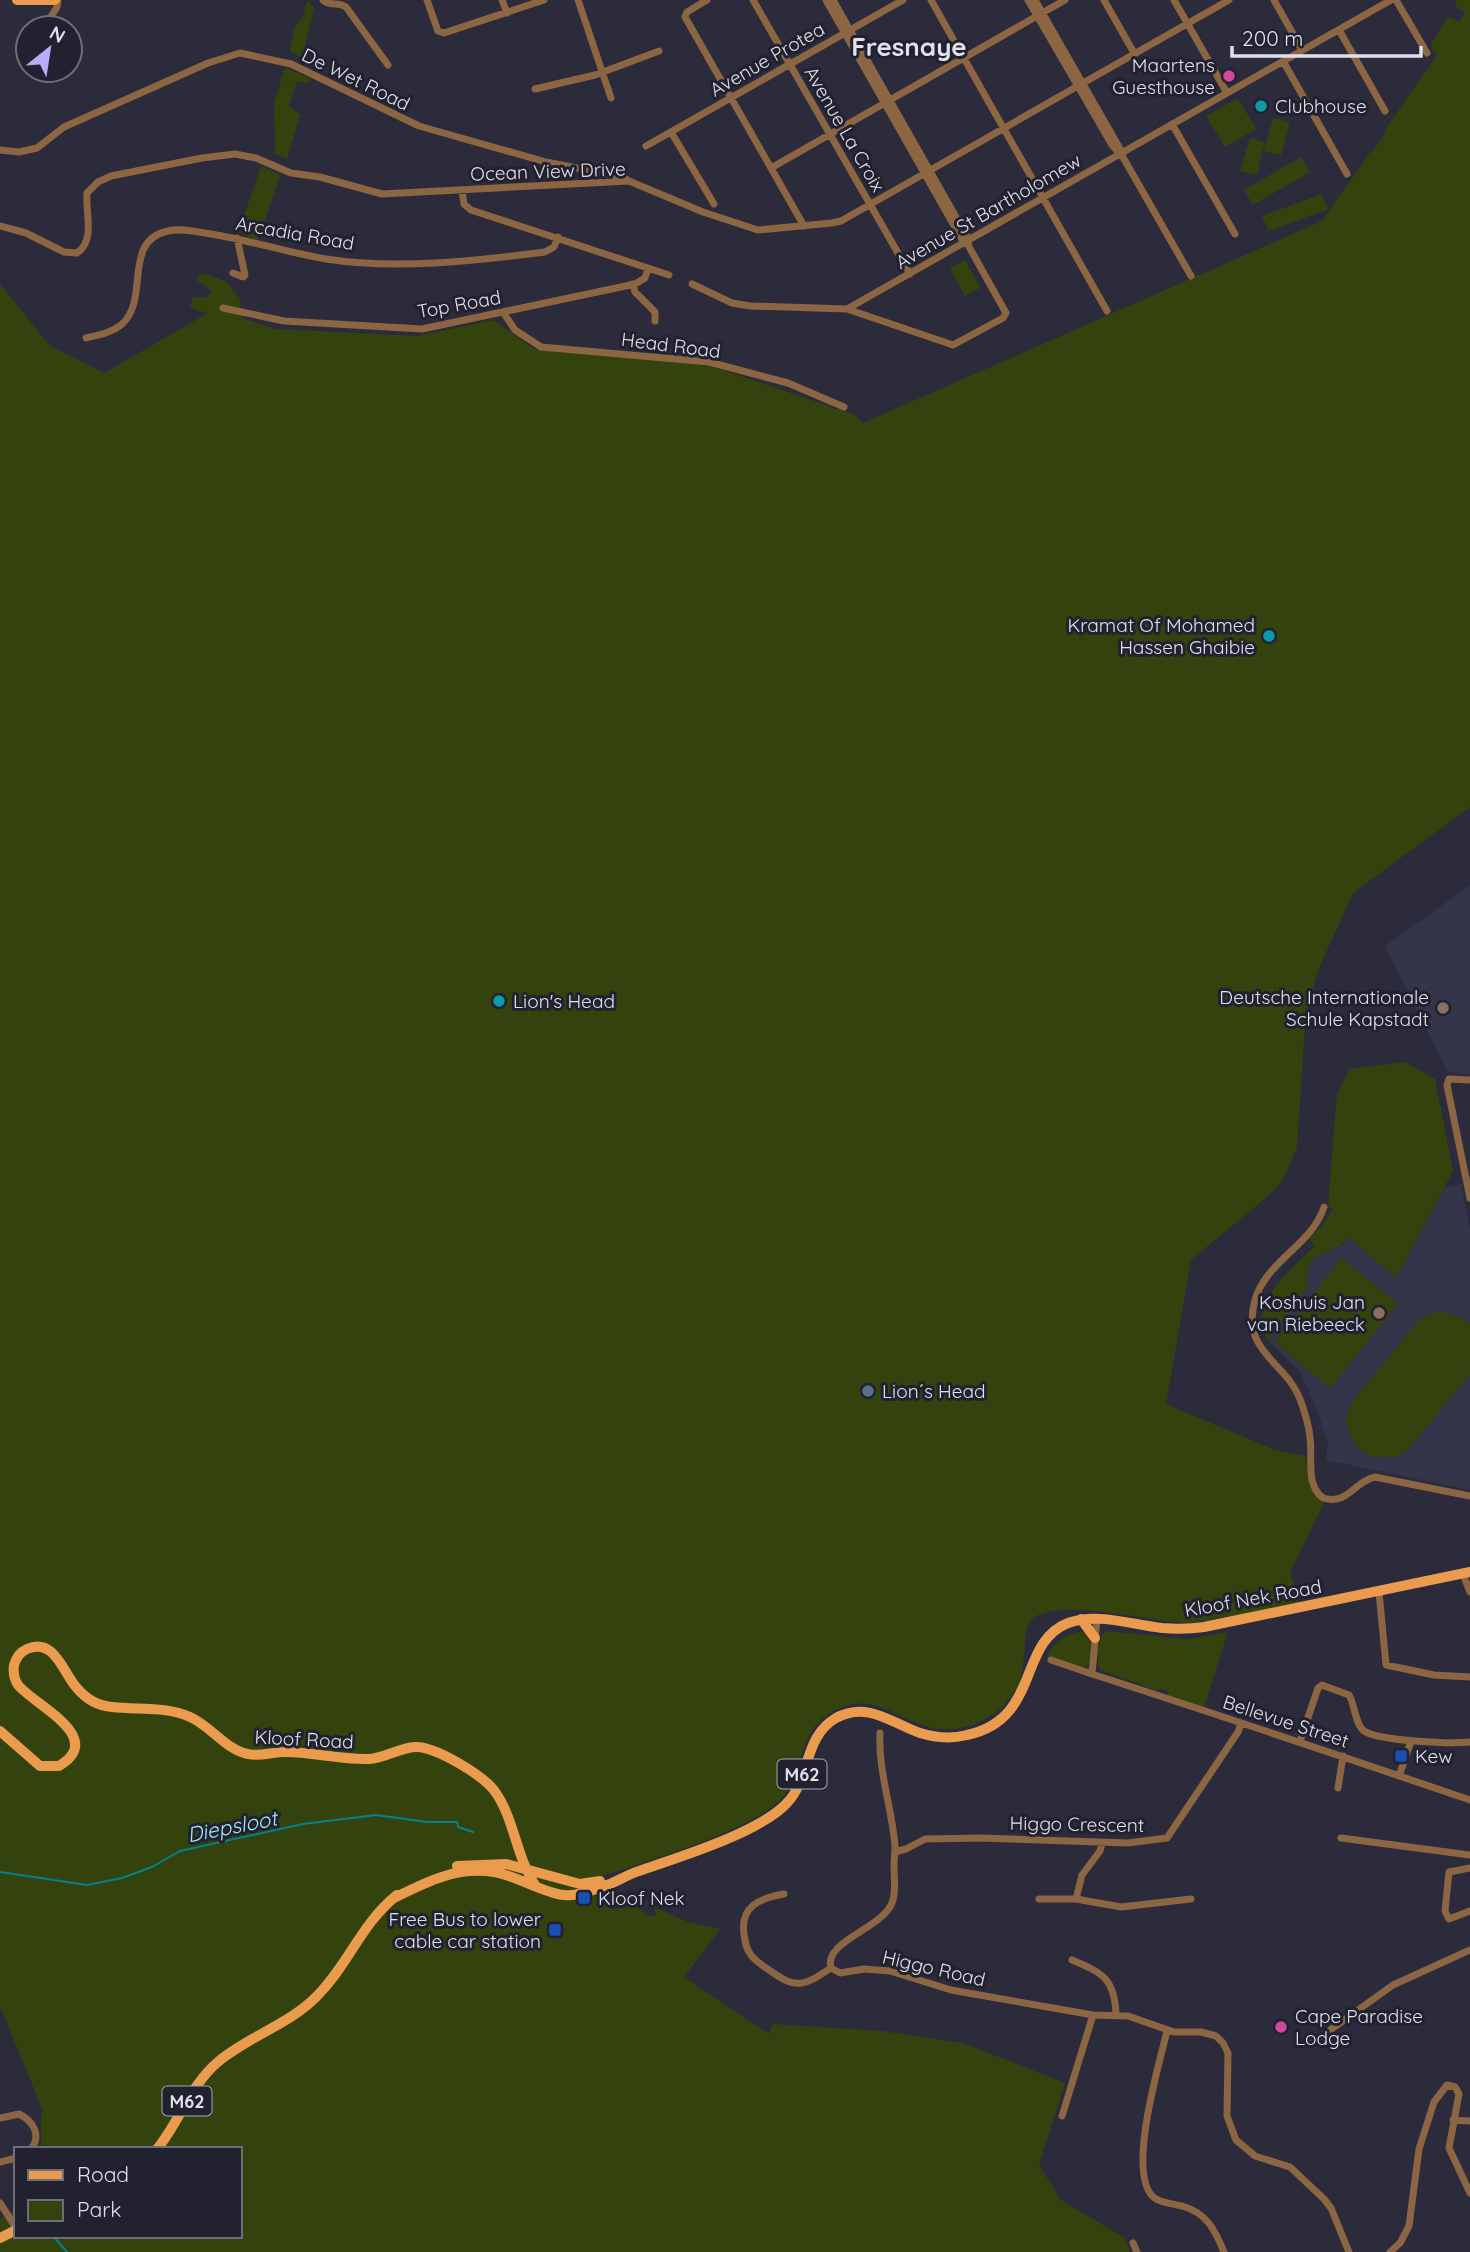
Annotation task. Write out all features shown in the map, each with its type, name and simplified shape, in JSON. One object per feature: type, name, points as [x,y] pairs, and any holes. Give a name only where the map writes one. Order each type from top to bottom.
[{"type":"main road","points":[[17,0],[57,0]]},
{"type":"main road","name":"Kloof Nek Road","points":[[559,1878],[584,1884],[628,1875],[703,1848],[761,1822],[788,1802],[797,1788],[814,1741],[822,1730],[838,1717],[853,1712],[869,1712],[922,1734],[941,1738],[964,1736],[987,1728],[1016,1703],[1038,1651],[1051,1634],[1062,1626],[1081,1619],[1194,1629],[1467,1573]]},
{"type":"main road","points":[[1081,1619],[1096,1639]]},
{"type":"main road","name":"Kloof Road","points":[[0,1731],[40,1766],[59,1766],[72,1751],[74,1740],[68,1726],[22,1688],[14,1676],[19,1655],[27,1649],[38,1647],[52,1652],[77,1689],[94,1702],[109,1707],[183,1714],[203,1724],[245,1754],[285,1752],[370,1759],[410,1748],[428,1748],[479,1777],[494,1789],[503,1805],[524,1868]]},
{"type":"main road","name":"M62","points":[[158,2147],[195,2088],[212,2068],[235,2049],[290,2016],[317,1996],[341,1966],[368,1923],[420,1878],[450,1867],[499,1864],[559,1878]]},
{"type":"main road","points":[[524,1868],[539,1886]]},
{"type":"main road","name":"M62","points":[[394,1898],[433,1878],[462,1872],[494,1872],[561,1895]]},
{"type":"main road","points":[[539,1886],[540,1880],[546,1874]]},
{"type":"main road","name":"Kloof Nek Road","points":[[561,1895],[573,1895],[613,1883],[628,1875]]},
{"type":"main road","points":[[559,1878],[564,1886],[561,1895]]},
{"type":"street","points":[[323,0],[328,4],[346,6],[388,65]]},
{"type":"street","points":[[427,0],[435,26],[444,33],[544,0]]},
{"type":"street","points":[[502,0],[507,13]]},
{"type":"street","points":[[589,0],[578,2],[611,98]]},
{"type":"street","points":[[707,0],[685,16],[804,226]]},
{"type":"street","name":"Avenue La Croix","points":[[753,0],[910,274]]},
{"type":"street","points":[[692,284],[732,303],[750,306],[846,309],[953,345],[1006,315],[887,101],[826,0]]},
{"type":"street","points":[[833,0],[847,32]]},
{"type":"street","name":"Avenue Protea","points":[[646,146],[903,0]]},
{"type":"street","points":[[931,0],[1107,311]]},
{"type":"street","points":[[1028,0],[1040,14]]},
{"type":"street","points":[[1035,0],[1060,50],[1191,276]]},
{"type":"street","points":[[771,168],[1065,0]]},
{"type":"street","points":[[1104,0],[1134,54]]},
{"type":"street","points":[[1174,0],[1227,93]]},
{"type":"street","name":"Ocean View Drive","points":[[0,226],[26,233],[64,251],[77,253],[85,246],[88,237],[87,193],[98,182],[117,175],[223,154],[251,157],[288,172],[320,177],[382,194],[629,181],[703,212],[758,230],[836,222],[1229,0]]},
{"type":"street","points":[[1274,0],[1302,50]]},
{"type":"street","name":"Avenue St Bartholomew","points":[[846,309],[1122,155],[1391,0]]},
{"type":"street","points":[[1396,0],[1427,54]]},
{"type":"street","points":[[1339,30],[1385,111]]},
{"type":"street","points":[[535,89],[575,81],[659,51]]},
{"type":"street","name":"De Wet Road","points":[[0,150],[19,152],[37,148],[64,127],[208,63],[232,54],[244,53],[298,66],[419,126],[546,162],[623,177],[629,181]]},
{"type":"street","points":[[1283,61],[1347,174]]},
{"type":"street","points":[[1172,124],[1235,234]]},
{"type":"street","points":[[671,132],[714,204]]},
{"type":"street","points":[[463,190],[464,204],[469,209],[669,275]]},
{"type":"street","name":"Arcadia Road","points":[[86,338],[112,330],[129,316],[136,298],[140,257],[146,246],[156,236],[178,230],[237,238],[326,259],[422,263],[545,252],[553,248],[558,237]]},
{"type":"street","points":[[233,273],[243,277],[245,275],[237,238]]},
{"type":"street","points":[[649,268],[644,279],[633,284],[635,292],[655,312],[655,321]]},
{"type":"street","name":"Top Road","points":[[223,308],[284,321],[415,329],[633,284]]},
{"type":"street","points":[[864,299],[867,317]]},
{"type":"street","name":"Head Road","points":[[503,312],[515,330],[541,347],[709,362],[788,383],[844,407]]},
{"type":"street","points":[[1470,1080],[1455,1078],[1448,1081],[1470,1198]]},
{"type":"street","points":[[1324,1207],[1317,1225],[1265,1279],[1255,1300],[1253,1317],[1261,1347],[1294,1387],[1301,1401],[1310,1433],[1314,1486],[1323,1498],[1336,1499],[1348,1496],[1365,1480],[1375,1477],[1470,1496]]},
{"type":"street","points":[[1467,1573],[1470,1592]]},
{"type":"street","points":[[1379,1592],[1386,1665],[1434,1675],[1470,1677]]},
{"type":"street","points":[[1093,1674],[1097,1619]]},
{"type":"street","name":"Bellevue Street","points":[[1051,1660],[1470,1800]]},
{"type":"street","points":[[1300,1741],[1318,1688],[1322,1685],[1349,1695],[1360,1725],[1366,1732],[1411,1741],[1470,1742]]},
{"type":"street","name":"Higgo Crescent","points":[[895,1852],[906,1850],[925,1839],[981,1838],[1102,1843],[1147,1842],[1169,1836],[1238,1732],[1241,1723]]},
{"type":"street","name":"Higgo Road","points":[[880,1733],[895,1852],[892,1903],[880,1919],[838,1947],[831,1957],[831,1968],[839,1973],[870,1969],[890,1971],[951,1990],[1093,2015],[1128,2016],[1167,2031],[1206,2033],[1223,2043],[1228,2053],[1230,2064],[1227,2116],[1236,2140],[1255,2156],[1290,2167],[1327,2201],[1349,2252]]},
{"type":"street","points":[[1399,1776],[1411,1741]]},
{"type":"street","points":[[1338,1788],[1343,1756]]},
{"type":"street","points":[[1341,1838],[1470,1855]]},
{"type":"street","points":[[1076,1899],[1082,1875],[1100,1851],[1102,1843]]},
{"type":"street","points":[[1470,1868],[1449,1872],[1445,1911],[1449,1919],[1470,1911]]},
{"type":"street","points":[[784,1894],[755,1904],[745,1914],[743,1927],[750,1955],[782,1979],[792,1983],[808,1982],[831,1968]]},
{"type":"street","points":[[1039,1899],[1076,1899],[1121,1907],[1191,1899]]},
{"type":"street","points":[[1312,2043],[1400,1982],[1470,1950]]},
{"type":"street","points":[[1072,1960],[1097,1971],[1107,1980],[1115,1997],[1116,2015]]},
{"type":"street","points":[[1062,2116],[1093,2015]]},
{"type":"street","points":[[1167,2031],[1144,2138],[1142,2158],[1145,2181],[1148,2191],[1156,2199],[1190,2209],[1204,2217],[1214,2230],[1224,2252]]},
{"type":"street","points":[[1390,2252],[1400,2243],[1409,2226],[1419,2149],[1434,2102],[1449,2084],[1459,2092],[1449,2144],[1450,2152],[1470,2193]]},
{"type":"street","points":[[0,2118],[19,2114],[30,2121],[36,2137],[32,2147]]},
{"type":"street","points":[[1453,2120],[1470,2121]]},
{"type":"street","points":[[0,2203],[14,2226]]},
{"type":"street","points":[[1133,2243],[1137,2252]]},
{"type":"shaded area","name":"Deutsche Internationale Schule Kapstadt","points":[[1470,885],[1470,1075],[1447,1071],[1385,946]]},
{"type":"shaded area","name":"Koshuis Jan van Riebeeck","points":[[1461,1184],[1470,1229],[1470,1490],[1326,1460],[1328,1443],[1300,1372],[1268,1341],[1308,1286],[1306,1272],[1315,1256],[1344,1244],[1348,1237],[1396,1277],[1444,1188]]},
{"type":"green space","points":[[1455,0],[1470,0],[1470,807],[1353,893],[1319,968],[1306,1010],[1297,1147],[1284,1178],[1274,1191],[1191,1260],[1166,1404],[1275,1450],[1305,1456],[1311,1489],[1324,1502],[1290,1572],[1300,1605],[1189,1623],[1090,1610],[1052,1611],[1036,1616],[1026,1630],[1019,1682],[1003,1706],[991,1716],[965,1727],[936,1729],[868,1704],[845,1706],[832,1712],[812,1730],[790,1786],[770,1809],[698,1844],[600,1877],[612,1910],[631,1904],[651,1916],[656,1916],[654,1907],[688,1922],[720,1929],[684,1977],[769,2034],[773,2024],[882,2031],[963,2043],[1065,2083],[1039,2165],[1061,2200],[1125,2238],[1130,2252],[0,2252],[0,2219],[14,2210],[14,2238],[242,2238],[242,2147],[40,2147],[43,2111],[0,2006],[0,284],[50,346],[104,373],[208,313],[190,306],[193,297],[206,297],[211,293],[209,288],[197,281],[198,276],[204,273],[227,282],[240,299],[242,318],[276,329],[418,336],[493,320],[534,349],[711,366],[855,415],[863,423],[1322,221],[1437,55],[1431,44],[1446,20],[1450,17],[1459,22],[1465,13],[1456,6]]},
{"type":"green space","points":[[308,1],[314,8],[303,54],[299,56],[290,49],[294,31],[304,15]]},
{"type":"green space","points":[[287,68],[311,79],[308,83],[297,81],[289,106],[300,115],[287,159],[275,154],[274,103],[284,70]]},
{"type":"green space","points":[[1238,98],[1256,129],[1225,147],[1206,116]]},
{"type":"green space","points":[[1273,118],[1290,122],[1281,155],[1264,151]]},
{"type":"green space","points":[[1250,138],[1265,142],[1257,175],[1240,171]]},
{"type":"green space","points":[[1301,157],[1310,172],[1253,205],[1244,190]]},
{"type":"green space","points":[[261,166],[280,176],[257,240],[243,235],[240,227]]},
{"type":"green space","points":[[1322,194],[1328,209],[1269,231],[1262,216]]},
{"type":"green space","points":[[965,260],[980,288],[965,296],[950,268]]},
{"type":"green space","points":[[1405,1062],[1435,1079],[1453,1171],[1396,1278],[1348,1237],[1342,1244],[1320,1255],[1309,1265],[1308,1286],[1268,1341],[1262,1327],[1266,1301],[1274,1288],[1315,1246],[1309,1238],[1333,1209],[1328,1206],[1337,1094],[1350,1069]]},
{"type":"green space","points":[[1342,1258],[1398,1304],[1330,1388],[1274,1342]]},
{"type":"green space","points":[[1442,1312],[1460,1316],[1470,1324],[1470,1374],[1407,1451],[1395,1457],[1374,1457],[1360,1450],[1352,1440],[1346,1422],[1354,1399],[1418,1321],[1429,1314]]},
{"type":"green space","points":[[1085,1631],[1091,1648],[1088,1666],[1081,1668],[1047,1656],[1062,1638]]},
{"type":"green space","points":[[1106,1631],[1188,1639],[1228,1632],[1204,1707],[1169,1696],[1167,1691],[1155,1690],[1100,1670],[1098,1649]]},
{"type":"waterway","name":"Diepsloot","points":[[0,1872],[87,1885],[122,1878],[152,1867],[180,1851],[303,1824],[376,1815],[427,1822],[457,1822],[458,1827],[473,1832]]},
{"type":"waterway","points":[[55,2238],[67,2252]]},
{"type":"place","name":"Maartens Guesthouse","points":[[1229,76]]},
{"type":"place","name":"Clubhouse","points":[[1261,106]]},
{"type":"place","name":"Kramat Of Mohamed Hassen Ghaibie","points":[[1269,636]]},
{"type":"place","name":"Lion's Head","points":[[499,1001]]},
{"type":"place","name":"Deutsche Internationale Schule Kapstadt","points":[[1443,1008]]},
{"type":"place","name":"Koshuis Jan van Riebeeck","points":[[1379,1313]]},
{"type":"place","name":"Lion´s Head","points":[[868,1391]]},
{"type":"place","name":"Kew","points":[[1401,1756]]},
{"type":"place","name":"Kloof Nek","points":[[584,1898]]},
{"type":"place","name":"Free Bus to lower cable car station","points":[[555,1930]]},
{"type":"place","name":"Cape Paradise Lodge","points":[[1281,2027]]},
{"type":"district","name":"Fresnaye","points":[[909,46]]}]
